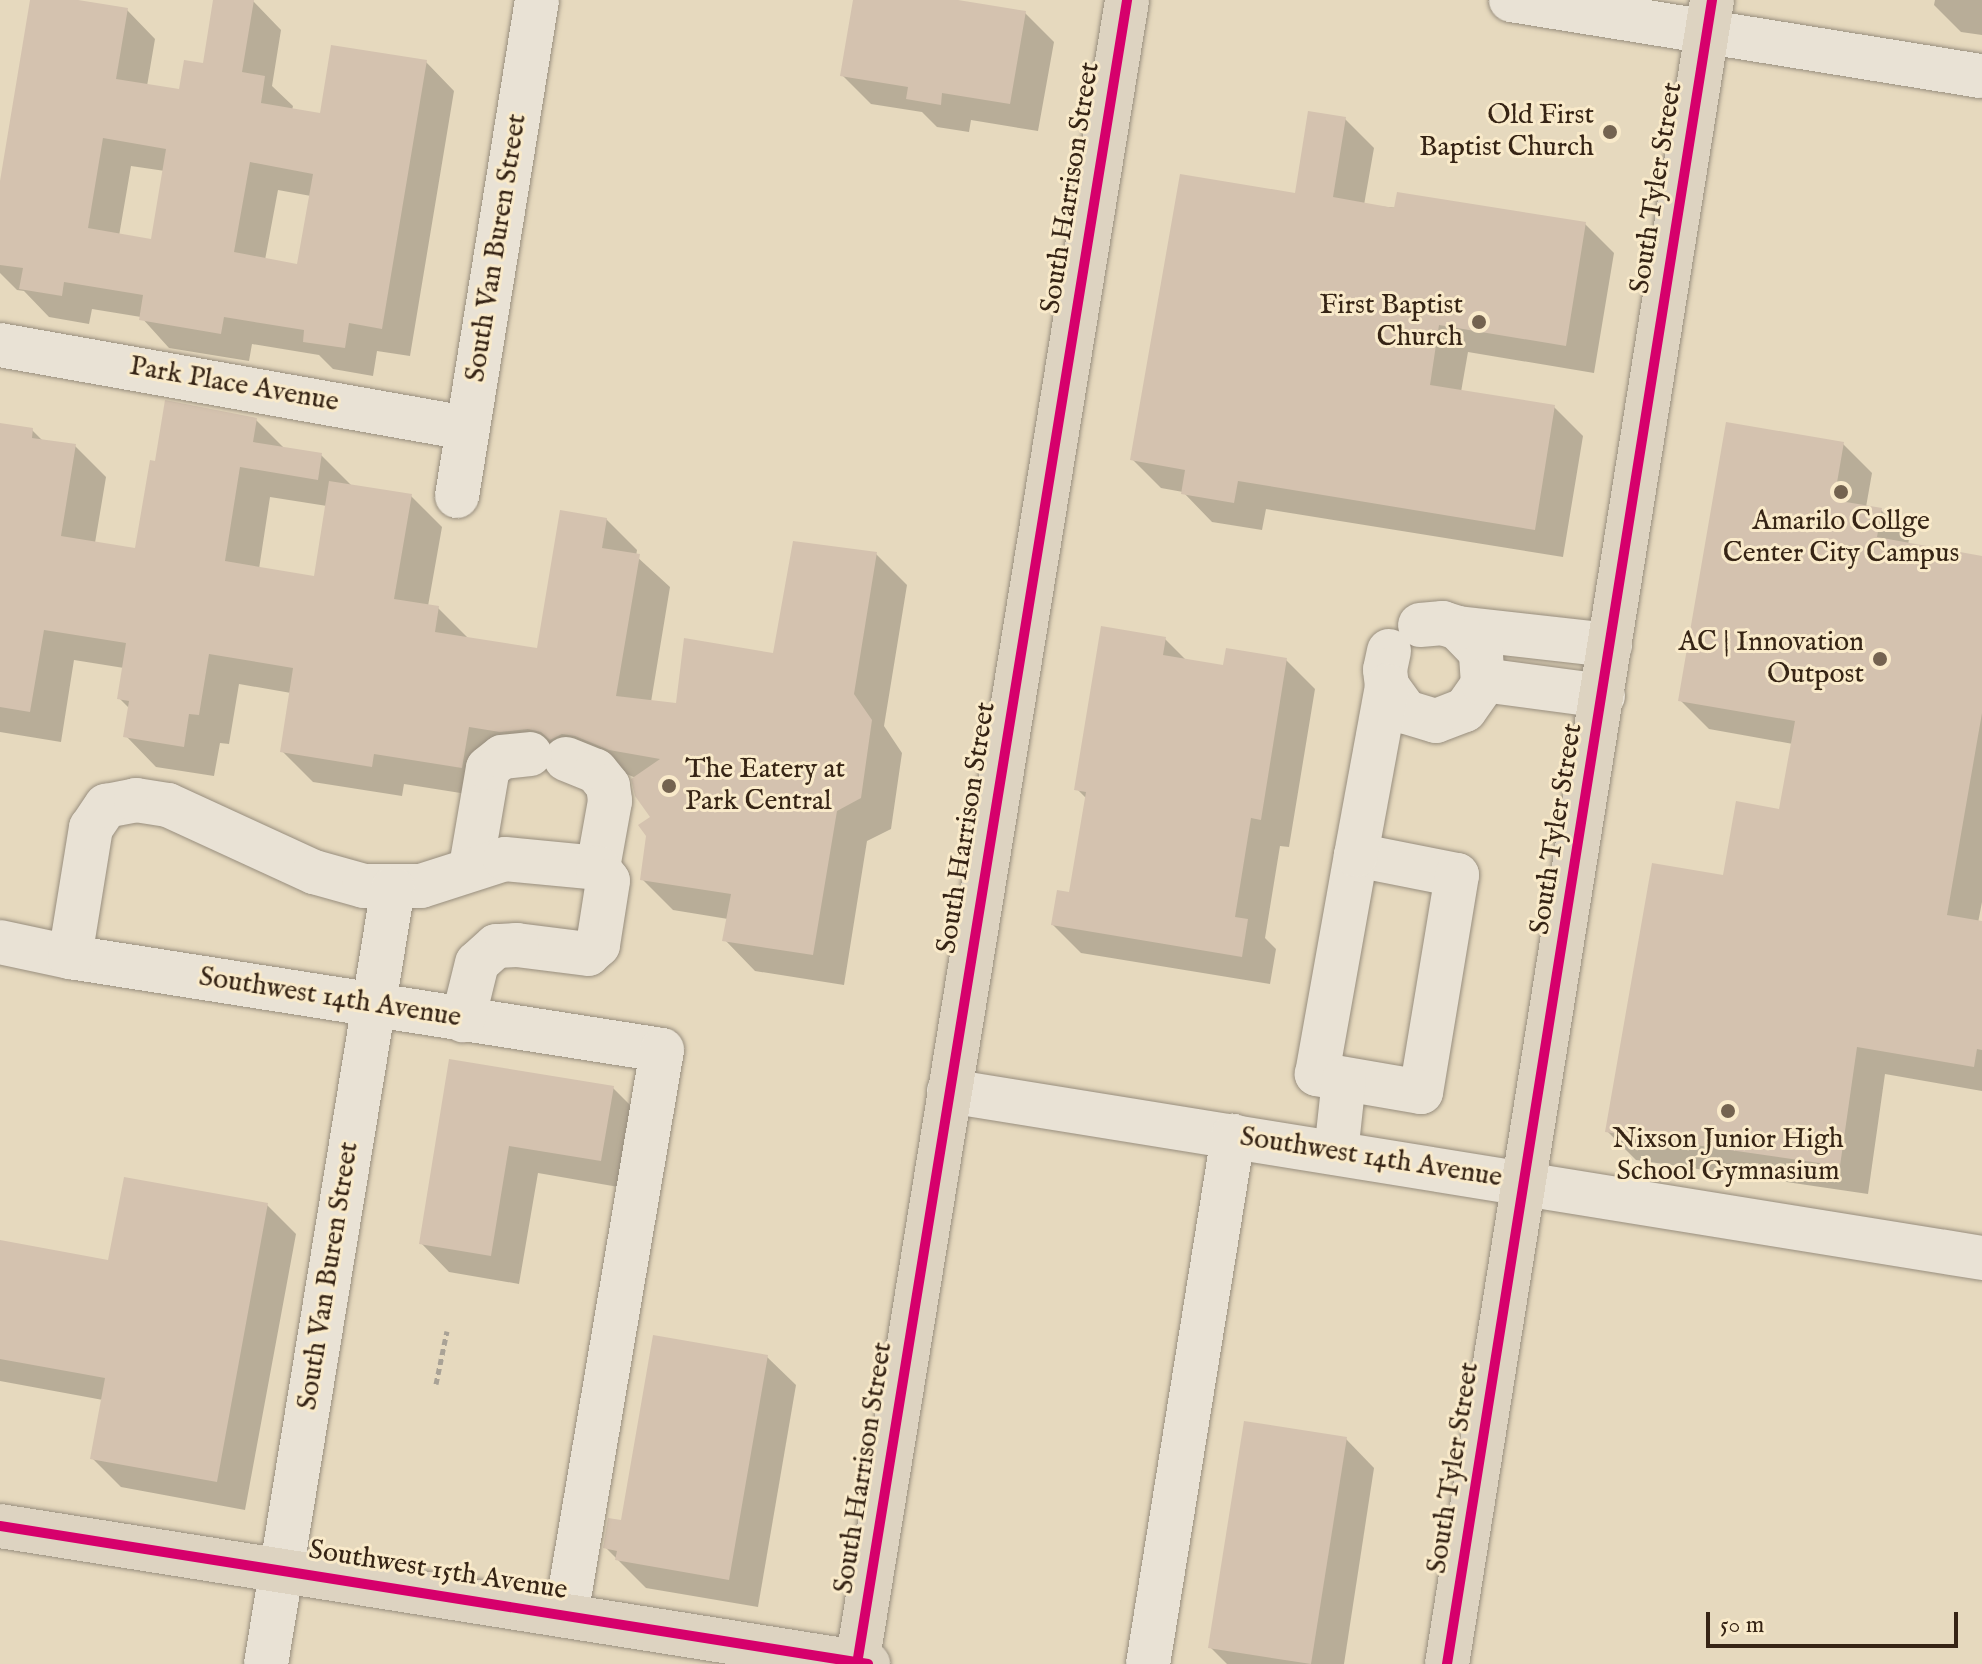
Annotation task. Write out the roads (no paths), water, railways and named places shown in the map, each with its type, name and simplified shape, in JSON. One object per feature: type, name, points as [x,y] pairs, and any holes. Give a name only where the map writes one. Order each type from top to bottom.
[{"type":"main road","name":"South Harrison Street","points":[[861,1663],[949,1091],[1127,0]]},
{"type":"main road","name":"South Tyler Street","points":[[1447,1664],[1709,16]]},
{"type":"main road","name":"Southwest 15th Avenue","points":[[0,1526],[861,1663]]},
{"type":"street","name":"South Van Buren Street","points":[[457,496],[537,0]]},
{"type":"street","points":[[1511,0],[1709,16],[1982,76]]},
{"type":"street","name":"Park Place Avenue","points":[[0,345],[468,428]]},
{"type":"street","points":[[1414,647],[1610,645]]},
{"type":"street","points":[[1414,647],[1481,652],[1483,680],[1476,699],[1465,710],[1436,721],[1406,712],[1414,647]]},
{"type":"street","points":[[1356,855],[1457,875],[1421,1092],[1317,1074],[1356,855],[1414,647]]},
{"type":"street","points":[[1483,680],[1603,696]]},
{"type":"street","points":[[471,867],[488,768],[502,757],[548,757],[596,771],[608,786],[610,801],[598,868]]},
{"type":"street","points":[[70,957],[91,828],[106,806],[136,800],[168,805],[314,872],[364,886],[421,886],[471,867],[505,859],[598,868],[608,881],[598,945],[588,954],[517,945],[496,946],[477,963],[463,1020]]},
{"type":"street","name":"South Van Buren Street","points":[[266,1664],[393,888]]},
{"type":"street","name":"Southwest 14th Avenue","points":[[0,942],[70,957],[662,1050],[566,1615]]},
{"type":"street","points":[[1336,1153],[1344,1079]]},
{"type":"street","name":"Southwest 14th Avenue","points":[[949,1091],[1982,1258]]},
{"type":"street","points":[[1148,1664],[1233,1136]]},
{"type":"place","name":"Old First Baptist Church","points":[[1610,132]]},
{"type":"place","name":"First Baptist Church","points":[[1479,322]]},
{"type":"place","name":"Amarilo Collge Center City Campus","points":[[1841,492]]},
{"type":"place","name":"AC | Innovation Outpost","points":[[1880,659]]},
{"type":"place","name":"The Eatery at Park Central","points":[[669,786]]},
{"type":"place","name":"Nixson Junior High School Gymnasium","points":[[1728,1111]]}]
